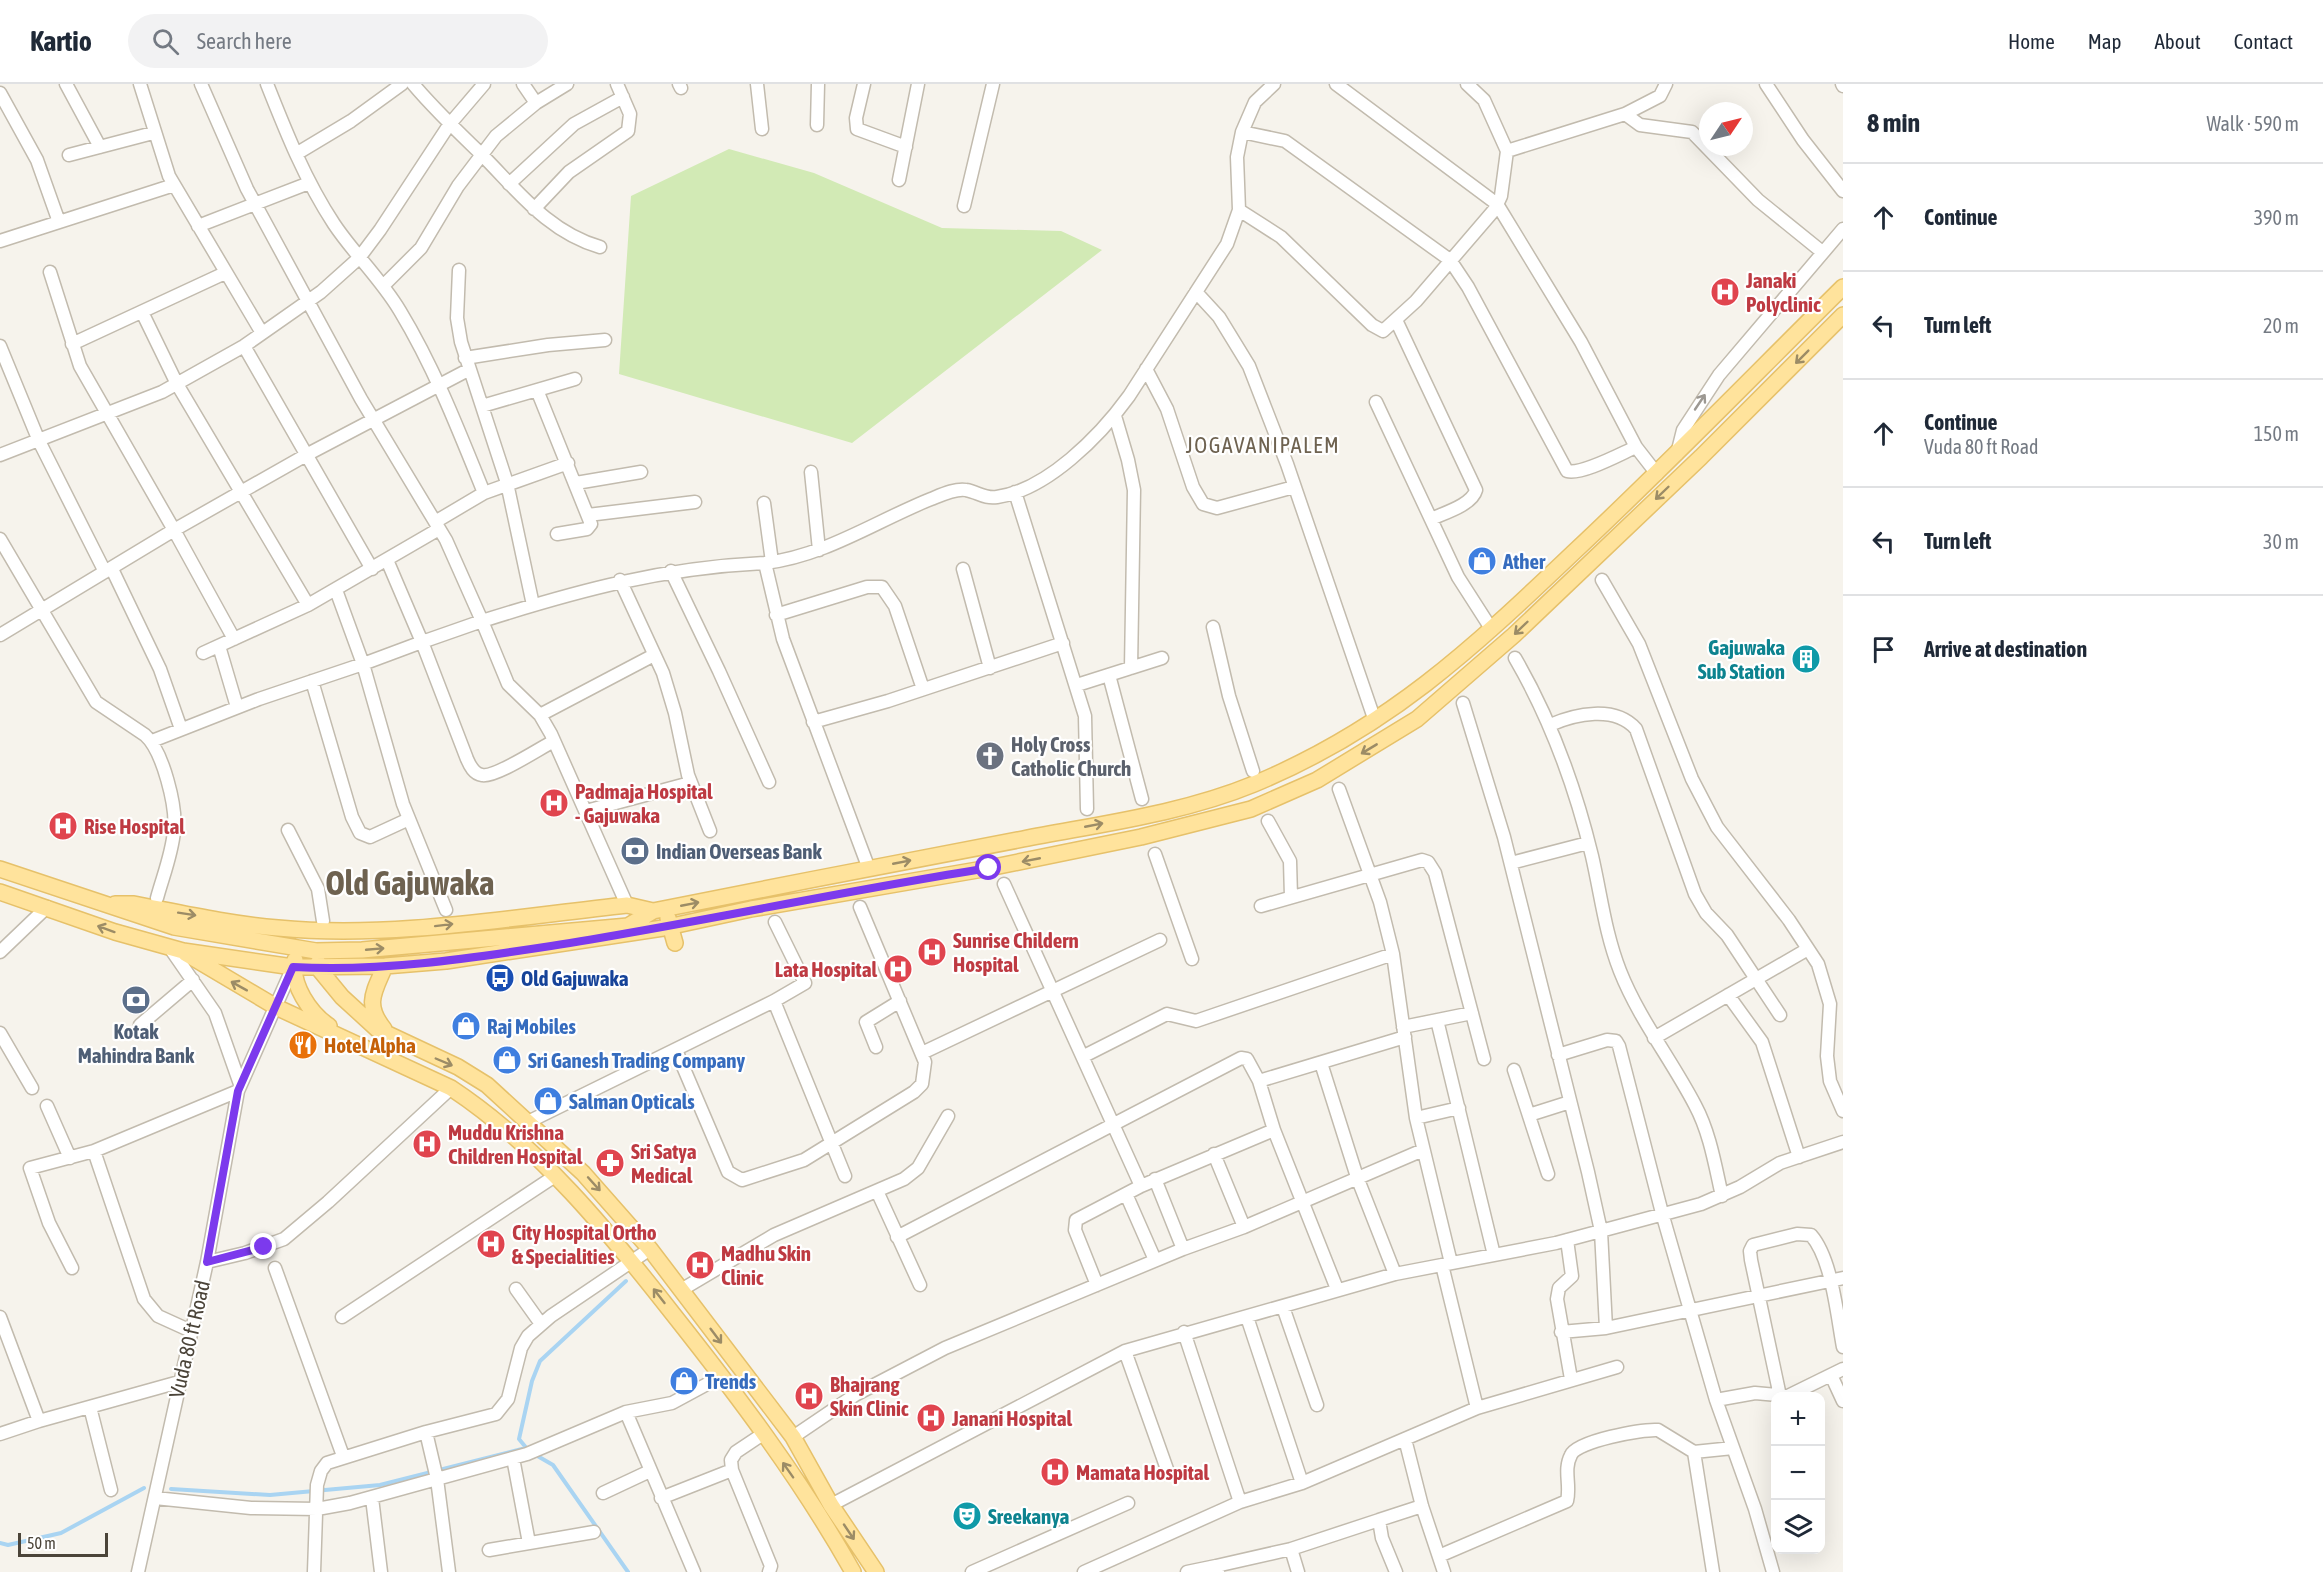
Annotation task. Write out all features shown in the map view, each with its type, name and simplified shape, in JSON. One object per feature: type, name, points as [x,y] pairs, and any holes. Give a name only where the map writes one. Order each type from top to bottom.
[{"type":"main road","points":[[0,869],[109,904],[131,915],[174,927],[316,951],[362,950],[628,926],[659,910],[1142,815],[1217,798],[1255,784],[1321,753],[1375,721],[1449,668],[1657,474],[1843,287]]},
{"type":"main road","points":[[0,892],[115,932],[176,949],[293,967],[319,969],[385,966],[480,957],[670,927],[751,909],[989,868],[1141,837],[1251,809],[1317,780],[1417,719],[1478,668],[1693,465],[1843,315]]},
{"type":"main road","points":[[109,904],[134,904],[277,928],[329,930],[434,927],[627,905],[659,910],[670,927],[675,943]]},
{"type":"main road","points":[[216,954],[221,935]]},
{"type":"main road","points":[[297,948],[293,967],[301,993],[311,1011],[348,1040]]},
{"type":"main road","points":[[176,949],[276,1006],[451,1088],[474,1103],[555,1176],[582,1202],[722,1376],[829,1530],[853,1572]]},
{"type":"main road","points":[[316,951],[319,969],[356,1012],[391,1037],[474,1076],[488,1085],[584,1173],[650,1249],[793,1437],[831,1505],[876,1572]]},
{"type":"main road","points":[[385,966],[371,1004],[374,1015],[391,1037]]},
{"type":"street","points":[[66,84],[100,147]]},
{"type":"street","points":[[140,84],[153,133],[174,185],[262,333]]},
{"type":"street","points":[[201,84],[231,156],[307,302],[437,525],[482,621],[508,684],[540,715],[554,741],[627,905]]},
{"type":"street","points":[[267,84],[309,183],[334,224],[382,286],[414,334],[484,493]]},
{"type":"street","points":[[296,154],[344,126],[402,84]]},
{"type":"street","points":[[413,84],[449,125],[534,209],[568,235],[600,247]]},
{"type":"street","points":[[0,455],[107,416],[177,384],[244,345],[345,273],[380,230],[449,125],[484,84]]},
{"type":"street","points":[[523,84],[536,103]]},
{"type":"street","points":[[382,286],[421,248],[480,154],[505,127],[536,103],[567,84]]},
{"type":"street","points":[[534,209],[569,172],[628,131],[631,120],[617,84]]},
{"type":"street","points":[[757,84],[762,129]]},
{"type":"street","points":[[817,125],[818,84]]},
{"type":"street","points":[[864,84],[856,118],[857,129],[906,147]]},
{"type":"street","points":[[898,180],[918,84]]},
{"type":"street","points":[[964,206],[993,84]]},
{"type":"street","points":[[152,741],[237,707],[533,605],[620,580],[671,571],[768,562],[819,550],[945,494],[964,489],[987,498],[1015,492],[1081,451],[1115,416],[1227,244],[1239,210],[1238,157],[1242,132],[1255,102],[1274,84]]},
{"type":"street","points":[[1336,84],[1497,204],[1581,342],[1636,447],[1657,474]]},
{"type":"street","points":[[1239,210],[1281,237],[1379,330],[1386,329],[1416,301],[1497,204],[1501,196],[1508,151],[1485,100],[1467,84]]},
{"type":"street","points":[[1508,151],[1625,114],[1660,96],[1666,84]]},
{"type":"street","points":[[1766,84],[1803,140],[1843,191]]},
{"type":"street","points":[[0,93],[37,160],[59,222]]},
{"type":"street","points":[[509,184],[574,124],[623,97]]},
{"type":"street","points":[[1625,114],[1640,125],[1692,132],[1758,200],[1821,251]]},
{"type":"street","points":[[1242,132],[1285,141],[1450,260],[1468,287],[1567,471],[1574,473],[1583,470],[1636,447]]},
{"type":"street","points":[[69,155],[153,133]]},
{"type":"street","points":[[198,226],[309,183]]},
{"type":"street","points":[[0,241],[174,185]]},
{"type":"street","points":[[1676,455],[1683,430],[1697,406],[1725,368],[1821,251],[1843,229]]},
{"type":"street","points":[[459,270],[457,318],[466,364],[507,483],[533,605]]},
{"type":"street","points":[[50,272],[72,344],[90,387],[146,478],[234,639]]},
{"type":"street","points":[[72,344],[225,273]]},
{"type":"street","points":[[1196,292],[1219,316],[1249,366],[1294,487],[1375,721]]},
{"type":"street","points":[[142,312],[177,384],[239,493],[308,606]]},
{"type":"street","points":[[1396,320],[1473,478],[1476,490],[1474,495],[1465,502],[1431,519]]},
{"type":"street","points":[[0,636],[174,530],[373,418],[438,386],[466,364],[548,345],[605,340]]},
{"type":"street","points":[[244,345],[372,569]]},
{"type":"street","points":[[0,346],[39,441],[160,669],[181,729]]},
{"type":"street","points":[[1146,369],[1167,409],[1192,487],[1203,504],[1216,508],[1294,487]]},
{"type":"street","points":[[482,406],[575,379]]},
{"type":"street","points":[[537,390],[576,483],[588,515],[590,528],[557,534]]},
{"type":"street","points":[[1376,402],[1458,577],[1492,630]]},
{"type":"street","points":[[1115,416],[1134,490],[1131,668]]},
{"type":"street","points":[[203,653],[308,606],[387,561],[484,493],[568,463]]},
{"type":"street","points":[[576,483],[641,472]]},
{"type":"street","points":[[811,472],[819,550]]},
{"type":"street","points":[[1015,492],[1077,685],[1086,728],[1087,809]]},
{"type":"street","points":[[588,515],[695,502]]},
{"type":"street","points":[[764,503],[768,562],[776,615],[813,722],[869,869]]},
{"type":"street","points":[[0,539],[96,702],[152,741],[165,775],[175,828],[157,898]]},
{"type":"street","points":[[387,561],[422,642],[467,759],[475,772],[481,775],[495,773],[554,741]]},
{"type":"street","points":[[963,569],[990,668]]},
{"type":"street","points":[[671,571],[769,782]]},
{"type":"street","points":[[620,580],[670,692],[690,783],[710,831]]},
{"type":"street","points":[[1602,580],[1643,653],[1692,779],[1717,827],[1789,920],[1818,964],[1830,1004],[1827,1056],[1830,1081],[1843,1111]]},
{"type":"street","points":[[776,615],[867,587],[882,587],[895,606],[923,689]]},
{"type":"street","points":[[336,590],[363,664],[409,819],[446,910]]},
{"type":"street","points":[[1213,627],[1229,696],[1253,771]]},
{"type":"street","points":[[813,722],[990,668],[1063,643]]},
{"type":"street","points":[[219,646],[237,707]]},
{"type":"street","points":[[540,715],[654,655]]},
{"type":"street","points":[[1077,685],[1162,658]]},
{"type":"street","points":[[1515,658],[1537,696],[1570,779],[1588,843],[1599,904],[1619,969],[1635,1007],[1695,1106],[1704,1127],[1722,1196]]},
{"type":"street","points":[[1109,675],[1142,799]]},
{"type":"street","points":[[312,681],[346,802],[360,833],[370,837],[409,819]]},
{"type":"street","points":[[1463,703],[1511,863],[1601,1231],[1606,1328]]},
{"type":"street","points":[[1550,725],[1566,718],[1588,715],[1623,718],[1636,729],[1695,894],[1706,912],[1727,935],[1780,1015]]},
{"type":"street","points":[[586,811],[690,783]]},
{"type":"street","points":[[1340,789],[1380,902],[1393,954],[1416,1118],[1477,1408]]},
{"type":"street","points":[[1268,821],[1290,861],[1291,897]]},
{"type":"street","points":[[288,830],[318,889],[323,921]]},
{"type":"street","points":[[1511,863],[1588,843]]},
{"type":"street","points":[[1155,854],[1192,959]]},
{"type":"street","points":[[1261,906],[1422,860],[1432,867],[1484,1059]]},
{"type":"street","points":[[1004,884],[1141,1186]]},
{"type":"street","points":[[676,1050],[723,1161],[734,1177],[751,1179],[786,1168],[832,1144],[914,1092],[925,1074],[922,1053],[860,906]]},
{"type":"street","points":[[0,952],[47,907]]},
{"type":"street","points":[[528,1122],[774,1001],[805,983],[775,922]]},
{"type":"street","points":[[922,1053],[1160,940]]},
{"type":"street","points":[[72,1268],[49,1223],[30,1168],[94,1151],[239,1088],[215,1013],[176,949]]},
{"type":"street","points":[[1654,1038],[1808,949]]},
{"type":"street","points":[[1084,1056],[1167,1014],[1196,1021],[1393,954]]},
{"type":"street","name":"Vuda 80 ft Road","points":[[138,1572],[207,1262],[239,1088],[293,967]]},
{"type":"street","points":[[140,1025],[193,980]]},
{"type":"street","points":[[1728,995],[1762,1042],[1799,1157]]},
{"type":"street","points":[[774,1001],[845,1176]]},
{"type":"street","points":[[876,1047],[866,1022],[900,1001]]},
{"type":"street","points":[[1259,1082],[1321,1063],[1437,1020],[1472,1013]]},
{"type":"street","points":[[1437,1020],[1494,1255]]},
{"type":"street","points":[[1829,1034],[1843,1026]]},
{"type":"street","points":[[0,1033],[32,1088]]},
{"type":"street","points":[[1558,1055],[1607,1040],[1616,1041],[1619,1046],[1662,1213],[1716,1400],[1755,1509],[1773,1572]]},
{"type":"street","points":[[897,1237],[1241,1058],[1246,1059],[1251,1065],[1259,1082],[1274,1130],[1337,1289]]},
{"type":"street","points":[[1321,1063],[1357,1177],[1395,1274]]},
{"type":"street","points":[[1514,1070],[1548,1174]]},
{"type":"street","points":[[207,1262],[245,1253],[284,1239],[328,1202],[451,1088]]},
{"type":"street","points":[[1528,1115],[1570,1102]]},
{"type":"street","points":[[47,1106],[70,1158]]},
{"type":"street","points":[[1416,1118],[1459,1108]]},
{"type":"street","points":[[681,1290],[774,1235],[912,1174],[948,1116]]},
{"type":"street","points":[[1097,1285],[1075,1226],[1081,1216],[1155,1179],[1274,1130]]},
{"type":"street","points":[[831,1505],[1125,1351],[1184,1332],[1283,1307],[1337,1289],[1395,1274],[1567,1240],[1722,1196],[1780,1163],[1843,1142]]},
{"type":"street","points":[[793,1437],[855,1395],[945,1348],[1155,1260],[1244,1227],[1423,1150]]},
{"type":"street","points":[[94,1151],[144,1299],[158,1316],[191,1331]]},
{"type":"street","points":[[1214,1154],[1244,1227]]},
{"type":"street","points":[[342,1317],[555,1176]]},
{"type":"street","points":[[1155,1179],[1183,1249]]},
{"type":"street","points":[[877,1191],[920,1285]]},
{"type":"street","points":[[1126,1194],[1155,1260]]},
{"type":"street","points":[[1779,1392],[1750,1251],[1761,1242],[1788,1236],[1811,1235],[1817,1242],[1829,1280],[1843,1347]]},
{"type":"street","points":[[1567,1240],[1573,1269],[1572,1276],[1557,1293],[1561,1332],[1571,1379]]},
{"type":"street","points":[[314,1572],[317,1485],[321,1471],[327,1463],[343,1456],[426,1432],[483,1419],[503,1408],[512,1387],[521,1348],[528,1336],[541,1324],[650,1249]]},
{"type":"street","points":[[275,1268],[343,1456]]},
{"type":"street","points":[[1561,1332],[1606,1328],[1691,1308],[1843,1278]]},
{"type":"street","points":[[516,1288],[541,1324]]},
{"type":"street","points":[[1283,1307],[1317,1405]]},
{"type":"street","points":[[0,1317],[39,1421]]},
{"type":"street","points":[[1247,1317],[1302,1483]]},
{"type":"street","points":[[1184,1332],[1240,1502]]},
{"type":"street","points":[[1125,1351],[1168,1472]]},
{"type":"street","points":[[1084,1572],[1240,1502],[1302,1483],[1477,1408],[1617,1367]]},
{"type":"street","points":[[1799,1392],[1843,1369]]},
{"type":"street","points":[[1831,1375],[1843,1401]]},
{"type":"street","points":[[155,1498],[251,1508],[317,1509],[372,1498],[527,1454],[626,1412],[672,1403],[722,1376]]},
{"type":"street","points":[[0,1434],[179,1382]]},
{"type":"street","points":[[1716,1400],[1755,1393],[1771,1395]]},
{"type":"street","points":[[90,1407],[111,1490]]},
{"type":"street","points":[[626,1412],[693,1572]]},
{"type":"street","points":[[1439,1556],[1568,1501],[1566,1470],[1571,1454],[1582,1444],[1658,1430],[1694,1452],[1733,1448]]},
{"type":"street","points":[[426,1432],[437,1479],[449,1572]]},
{"type":"street","points":[[763,1434],[736,1452],[731,1460],[732,1470],[771,1566],[769,1572]]},
{"type":"street","points":[[1405,1439],[1422,1506],[1444,1572]]},
{"type":"street","points":[[1694,1452],[1713,1572]]},
{"type":"street","points":[[513,1458],[529,1543]]},
{"type":"street","points":[[661,1498],[732,1470]]},
{"type":"street","points":[[603,1493],[650,1471]]},
{"type":"street","points":[[372,1498],[381,1572]]},
{"type":"street","points":[[972,1572],[1128,1503]]},
{"type":"street","points":[[1187,1572],[1217,1569],[1291,1549],[1422,1506]]},
{"type":"street","points":[[1379,1520],[1382,1538],[1396,1572]]},
{"type":"street","points":[[489,1550],[594,1532]]},
{"type":"street","points":[[1291,1549],[1298,1572]]},
{"type":"green space","points":[[729,149],[814,173],[942,228],[1061,231],[1102,250],[852,443],[619,374],[631,196]]},
{"type":"waterway","points":[[528,1450],[519,1439],[532,1381],[540,1361],[626,1281]]},
{"type":"waterway","points":[[171,1489],[270,1495],[380,1485],[522,1449]]},
{"type":"waterway","points":[[534,1454],[553,1465],[628,1572]]},
{"type":"waterway","points":[[0,1543],[8,1545],[61,1533],[144,1488]]},
{"type":"place","name":"Janaki Polyclinic","points":[[1725,292]]},
{"type":"place","name":"Ather","points":[[1482,561]]},
{"type":"place","name":"Gajuwaka Sub Station","points":[[1806,659]]},
{"type":"place","name":"Holy Cross Catholic Church","points":[[990,756]]},
{"type":"place","name":"Padmaja Hospital - Gajuwaka","points":[[554,803]]},
{"type":"place","name":"Rise Hospital","points":[[63,826]]},
{"type":"place","name":"Indian Overseas Bank","points":[[635,851]]},
{"type":"place","name":"Sunrise Childern Hospital","points":[[932,952]]},
{"type":"place","name":"Lata Hospital","points":[[898,969]]},
{"type":"place","name":"Old Gajuwaka","points":[[500,978]]},
{"type":"place","name":"Kotak Mahindra Bank","points":[[136,1000]]},
{"type":"place","name":"Raj Mobiles","points":[[466,1026]]},
{"type":"place","name":"Hotel Alpha","points":[[303,1045]]},
{"type":"place","name":"Sri Ganesh Trading Company","points":[[507,1060]]},
{"type":"place","name":"Salman Opticals","points":[[548,1101]]},
{"type":"place","name":"Muddu Krishna Children Hospital","points":[[427,1144]]},
{"type":"place","name":"Sri Satya Medical","points":[[610,1163]]},
{"type":"place","name":"City Hospital Ortho & Specialities","points":[[491,1244]]},
{"type":"place","name":"Madhu Skin Clinic","points":[[700,1265]]},
{"type":"place","name":"Trends","points":[[684,1381]]},
{"type":"place","name":"Bhajrang Skin Clinic","points":[[809,1396]]},
{"type":"place","name":"Janani Hospital","points":[[931,1418]]},
{"type":"place","name":"Mamata Hospital","points":[[1055,1472]]},
{"type":"place","name":"Sreekanya","points":[[967,1516]]},
{"type":"district","name":"JOGAVANIPALEM","points":[[1263,445]]},
{"type":"district","name":"Old Gajuwaka","points":[[410,883]]},
{"type":"route","points":[[264,1247],[207,1262],[238,1091],[244,1072],[293,967],[319,969],[385,966],[491,955],[663,928],[891,883],[989,868]]}]
